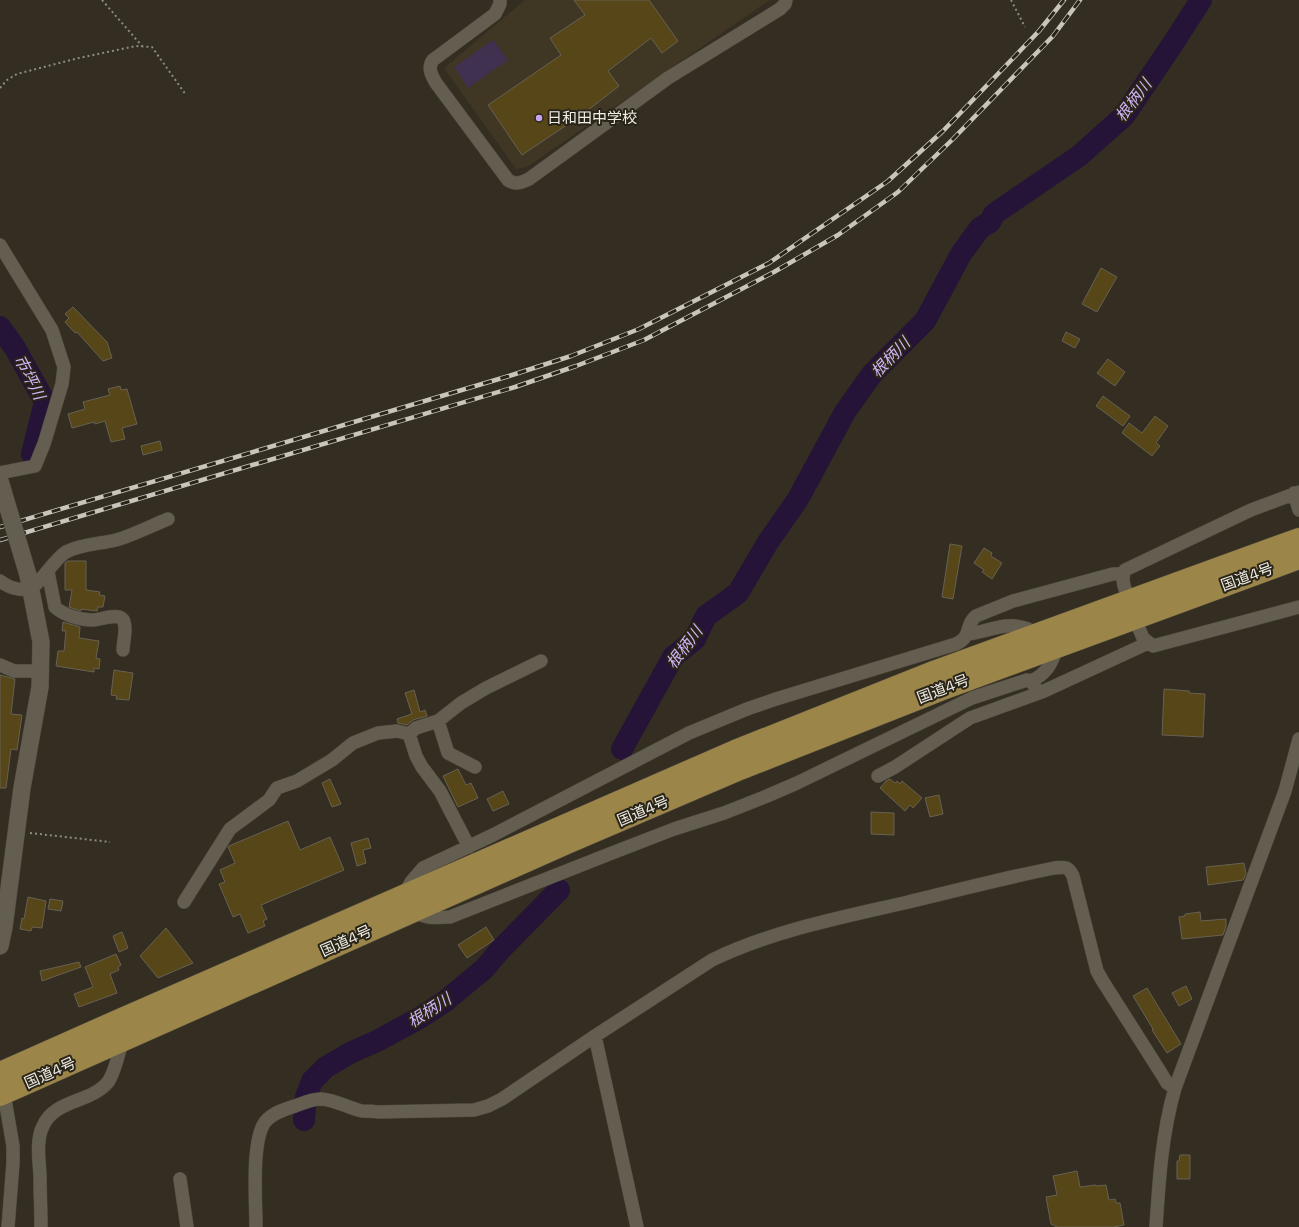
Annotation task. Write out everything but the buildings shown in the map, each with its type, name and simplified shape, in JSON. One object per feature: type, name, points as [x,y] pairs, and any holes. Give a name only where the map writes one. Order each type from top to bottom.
[{"type":"highway","name":"国道4号","points":[[1,1084],[122,1042],[408,903],[567,843],[747,766],[940,690],[1057,647],[1132,610],[1299,539]]},
{"type":"highway","name":"国道4号","points":[[1,1084],[408,903],[735,751],[929,674],[1037,634],[1132,610],[1299,558]]},
{"type":"street","points":[[500,0],[500,4],[495,14],[433,60],[430,63],[430,70],[436,83],[508,180],[513,183],[521,183],[529,179],[668,78],[780,9],[785,4],[786,0]]},
{"type":"street","points":[[0,245],[52,330],[64,367],[62,384],[44,444],[35,466],[0,472]]},
{"type":"street","points":[[0,480],[30,581],[41,642],[40,687],[22,788],[17,832],[5,876],[4,927],[0,946]]},
{"type":"street","points":[[1299,510],[1296,493],[1251,510],[1132,566],[1123,574],[1122,581],[1143,638],[1153,646],[1299,607]]},
{"type":"street","points":[[1,584],[23,590],[30,581],[48,572],[62,555],[68,551],[96,542],[117,540],[168,519]]},
{"type":"street","points":[[48,572],[55,607],[58,610],[78,618],[94,620],[116,616],[122,618],[125,628],[123,650]]},
{"type":"street","points":[[1057,647],[1053,660],[1046,672],[1040,678],[1031,681],[1027,680],[972,698],[797,783],[724,813],[674,829],[450,917],[434,918],[422,916],[408,903],[411,882],[423,868],[469,847],[695,730],[782,697],[956,644],[962,641],[968,634],[971,620],[976,616],[1013,601],[1113,574],[1123,574]]},
{"type":"street","points":[[968,634],[1001,626],[1025,628],[1037,634]]},
{"type":"street","points":[[878,776],[895,767],[970,718],[1039,693],[1148,642]]},
{"type":"street","points":[[409,734],[416,728],[438,721],[461,703],[486,688],[541,661]]},
{"type":"street","points":[[0,665],[14,671],[40,671]]},
{"type":"street","points":[[1031,681],[1039,693]]},
{"type":"street","points":[[438,721],[448,754],[475,767]]},
{"type":"street","points":[[184,902],[230,829],[269,800],[277,788],[297,781],[332,760],[353,743],[378,733],[397,731],[409,734]]},
{"type":"street","points":[[409,734],[416,756],[422,767],[440,791],[469,847]]},
{"type":"street","points":[[1156,1227],[1165,1133],[1168,1112],[1175,1088],[1285,791],[1299,739]]},
{"type":"street","points":[[256,1227],[256,1177],[259,1138],[266,1120],[281,1111],[319,1099],[340,1103],[362,1110],[378,1112],[474,1110],[488,1106],[502,1099],[595,1036],[712,960],[755,942],[823,922],[1041,871],[1064,867],[1070,870],[1073,876],[1093,958],[1102,980],[1161,1073],[1168,1083],[1175,1088]]},
{"type":"street","points":[[595,1036],[636,1227]]},
{"type":"street","points":[[41,1227],[39,1148],[40,1133],[43,1125],[48,1118],[66,1104],[102,1088],[108,1081],[122,1042]]},
{"type":"street","points":[[1,1084],[13,1146],[8,1227]]},
{"type":"street","points":[[180,1180],[187,1227]]},
{"type":"path","points":[[1011,0],[1025,27]]},
{"type":"path","points":[[104,1],[142,46]]},
{"type":"path","points":[[0,88],[7,80],[17,74],[79,58],[142,46],[152,47],[186,95]]},
{"type":"path","points":[[17,832],[110,842]]},
{"type":"shaded area","name":"日和田中学校","points":[[525,0],[770,0],[527,167],[516,169],[444,68]]},
{"type":"shaded area","points":[[493,40],[508,60],[468,88],[454,67]]},
{"type":"waterway","name":"根柄川","points":[[622,749],[673,657],[695,639],[706,616],[738,593],[768,542],[798,499],[845,412],[872,374],[925,321],[961,254],[980,228],[990,222],[994,214],[1079,156],[1124,116],[1201,0]]},
{"type":"waterway","name":"市坪川","points":[[0,327],[15,348],[45,402],[32,454]]},
{"type":"waterway","name":"根柄川","points":[[304,1120],[306,1097],[312,1081],[326,1067],[421,1017],[444,1002],[484,969],[501,949],[559,890]]},
{"type":"railway","points":[[0,527],[509,376],[571,356],[639,329],[769,263],[888,181],[943,131],[1039,31],[1064,0]]},
{"type":"railway","points":[[0,540],[515,387],[644,340],[774,272],[838,235],[898,192],[953,139],[1053,36],[1080,0]]},
{"type":"place","name":"日和田中学校","points":[[539,118]]}]
